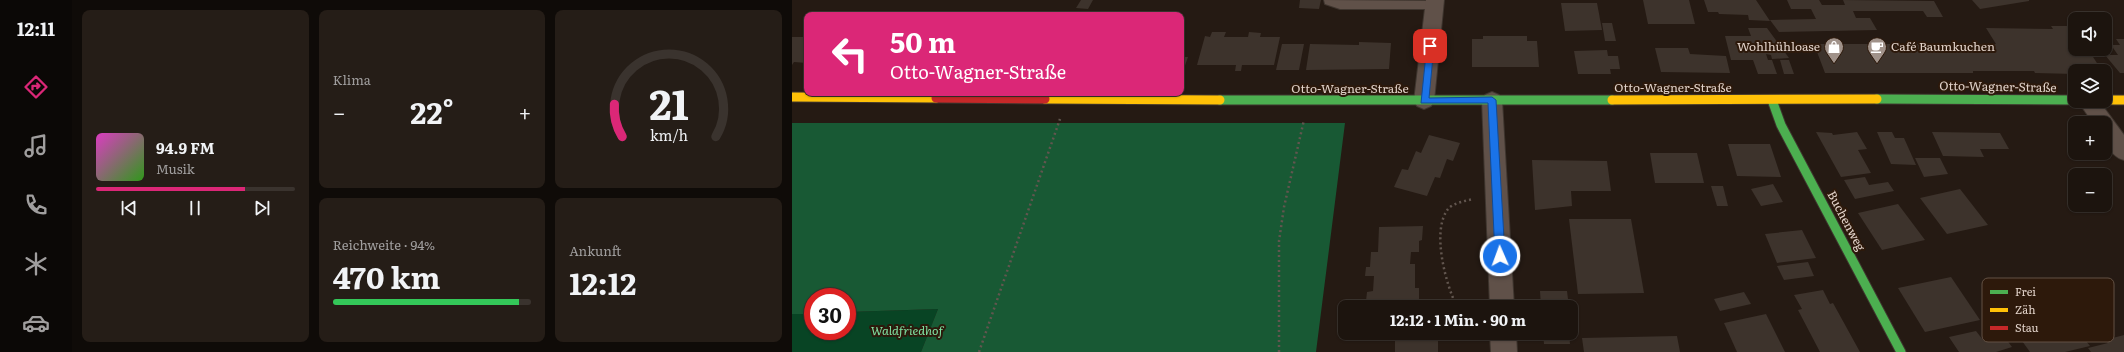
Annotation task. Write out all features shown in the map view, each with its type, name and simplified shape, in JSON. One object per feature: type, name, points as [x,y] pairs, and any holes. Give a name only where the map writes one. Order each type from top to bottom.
[{"type":"street","points":[[1424,101],[1435,3]]},
{"type":"street","name":"Otto-Wagner-Straße","points":[[792,97],[1424,101],[1921,98],[2068,100]]},
{"type":"street","points":[[1492,100],[1502,300]]},
{"type":"street","name":"Buchenweg","points":[[1772,100],[1781,125],[1901,352]]},
{"type":"street","points":[[2112,100],[2124,100]]},
{"type":"street","points":[[2112,135],[2124,152]]},
{"type":"street","points":[[1503,340],[1504,352]]},
{"type":"lane","points":[[1329,2],[1340,5],[1435,3]]},
{"type":"path","points":[[979,352],[1068,98]]},
{"type":"path","points":[[1279,352],[1278,241],[1284,206],[1308,100]]},
{"type":"path","points":[[1454,300],[1446,280],[1442,256],[1442,222],[1447,210],[1454,205],[1472,199],[1498,199]]},
{"type":"green space","points":[[792,123],[1345,123],[1316,352],[921,352],[938,309],[856,312],[856,288],[804,288],[804,314],[792,314]]},
{"type":"green space","name":"Waldfriedhof","points":[[938,309],[921,352],[792,352],[792,314],[804,314],[804,340],[856,340],[856,312]]},
{"type":"building","points":[[1081,0],[1093,0],[1088,9],[1076,8]]},
{"type":"building","points":[[1300,0],[1321,0],[1319,9],[1299,8]]},
{"type":"building","points":[[1643,0],[1689,0],[1695,24],[1648,24]]},
{"type":"building","points":[[1704,0],[1756,0],[1770,21],[1749,20],[1748,15],[1708,12]]},
{"type":"building","points":[[1787,0],[1819,0],[1822,5],[1845,5],[1843,0],[1934,1],[1943,17],[1927,17],[1923,11],[1853,11],[1856,18],[1870,18],[1877,30],[1779,32],[1770,20],[1816,19],[1811,9],[1791,9]]},
{"type":"building","points":[[1972,0],[2029,0],[2029,1],[1980,9]]},
{"type":"building","points":[[1561,3],[1597,3],[1602,30],[1565,31]]},
{"type":"building","points":[[1602,23],[1612,23],[1616,41],[1605,41]]},
{"type":"building","points":[[2051,26],[2068,26],[2068,56],[2092,56],[2098,64],[2068,64],[2068,74],[2035,73],[2034,71],[1973,71],[1973,73],[1825,73],[1814,44],[1996,44],[1986,28],[2053,29]]},
{"type":"building","points":[[1748,28],[1767,28],[1789,58],[1772,59],[1771,55],[1766,54],[1768,60],[1772,60],[1777,74],[1758,74],[1753,60],[1731,60],[1725,36],[1751,36]]},
{"type":"building","points":[[1212,32],[1226,32],[1224,37],[1248,37],[1249,32],[1261,33],[1260,37],[1280,37],[1274,65],[1242,65],[1241,71],[1235,71],[1236,65],[1197,65],[1205,36],[1210,37]]},
{"type":"building","points":[[1483,36],[1527,36],[1527,41],[1537,41],[1539,67],[1472,67],[1472,39],[1483,39]]},
{"type":"building","points":[[792,37],[804,37],[804,63],[794,62],[792,65]]},
{"type":"building","points":[[2116,39],[2124,39],[2124,73],[2120,73],[2106,56],[2118,55],[2112,45],[2120,45]]},
{"type":"building","points":[[1359,42],[1391,43],[1389,69],[1306,70],[1310,44],[1359,45]]},
{"type":"building","points":[[1282,44],[1304,44],[1299,70],[1276,70]]},
{"type":"building","points":[[1655,48],[1688,48],[1690,54],[1726,56],[1730,73],[1661,72]]},
{"type":"building","points":[[1607,50],[1608,56],[1618,56],[1620,69],[1610,69],[1611,74],[1578,74],[1574,51]]},
{"type":"building","points":[[1184,57],[1188,57],[1184,68]]},
{"type":"building","points":[[1780,60],[1789,60],[1794,74],[1784,74]]},
{"type":"building","points":[[1816,132],[1832,133],[1833,135],[1857,132],[1867,149],[1858,150],[1871,173],[1841,177]]},
{"type":"building","points":[[1877,132],[1892,132],[1895,138],[1904,138],[1916,165],[1891,164]]},
{"type":"building","points":[[1932,132],[2000,133],[2009,149],[1980,149],[1984,157],[1943,156]]},
{"type":"building","points":[[1429,135],[1460,143],[1453,161],[1447,159],[1440,178],[1435,177],[1427,196],[1394,187],[1402,169],[1408,170],[1416,151],[1421,153]]},
{"type":"building","points":[[1728,144],[1770,144],[1781,177],[1737,176]]},
{"type":"building","points":[[1650,153],[1697,153],[1704,183],[1655,183]]},
{"type":"building","points":[[1915,158],[1940,158],[1948,174],[1924,177]]},
{"type":"building","points":[[1532,160],[1607,161],[1611,191],[1571,191],[1572,206],[1535,210]]},
{"type":"building","points":[[1865,177],[1869,185],[1888,182],[1894,191],[1855,199],[1844,180]]},
{"type":"building","points":[[1773,184],[1783,202],[1761,206],[1751,189]]},
{"type":"building","points":[[1711,186],[1723,186],[1728,206],[1717,206]]},
{"type":"building","points":[[1960,189],[1988,225],[1947,234],[1920,198]]},
{"type":"building","points":[[1898,204],[1925,240],[1882,250],[1858,213]]},
{"type":"building","points":[[1569,219],[1631,219],[1644,293],[1578,294]]},
{"type":"building","points":[[1423,226],[1422,240],[1419,241],[1419,252],[1411,252],[1410,264],[1415,264],[1415,288],[1419,288],[1419,300],[1366,300],[1367,292],[1373,291],[1374,276],[1365,276],[1366,267],[1370,267],[1371,252],[1378,252],[1379,227]]},
{"type":"building","points":[[1802,230],[1816,258],[1777,263],[1765,234]]},
{"type":"building","points":[[1808,262],[1814,276],[1784,280],[1777,266]]},
{"type":"building","points":[[1951,277],[1980,320],[1925,332],[1898,288]]},
{"type":"building","points":[[1823,290],[1830,304],[1833,303],[1860,352],[1820,352],[1798,310],[1802,309],[1794,295]]},
{"type":"building","points":[[1540,291],[1567,291],[1568,300],[1541,300]]},
{"type":"building","points":[[1744,292],[1751,304],[1720,311],[1714,299]]},
{"type":"building","points":[[1766,314],[1785,352],[1737,352],[1724,323]]},
{"type":"building","points":[[1976,331],[1982,339],[1982,342],[2008,342],[2012,347],[1996,352],[1959,352],[1949,337]]},
{"type":"building","points":[[2124,335],[2124,352],[2091,352],[2088,348],[2108,343],[2107,342],[2114,342],[2114,338]]},
{"type":"building","points":[[1677,336],[1680,352],[1584,352],[1582,338]]},
{"type":"building","points":[[1395,340],[1438,340],[1438,352],[1395,352]]},
{"type":"building","points":[[1544,340],[1570,340],[1570,344],[1544,344]]},
{"type":"building","points":[[2023,342],[2087,342],[2090,346],[2065,352],[2030,352]]},
{"type":"traffic: fast","points":[[1877,99],[2068,100]]},
{"type":"traffic: fast","points":[[1220,100],[1612,100]]},
{"type":"traffic: fast","points":[[1772,100],[1781,125],[1901,352]]},
{"type":"traffic: slow","points":[[792,97],[936,98]]},
{"type":"traffic: slow","points":[[1045,99],[1220,100]]},
{"type":"traffic: slow","points":[[1612,100],[1877,99]]},
{"type":"traffic: slow","points":[[2112,100],[2124,100]]},
{"type":"traffic: jam","points":[[936,98],[1045,99]]},
{"type":"place","name":"Wohlhühloase","points":[[1834,64]]},
{"type":"place","name":"Café Baumkuchen","points":[[1877,64]]},
{"type":"route","points":[[1430,46],[1424,101],[1492,100],[1500,256]]}]
